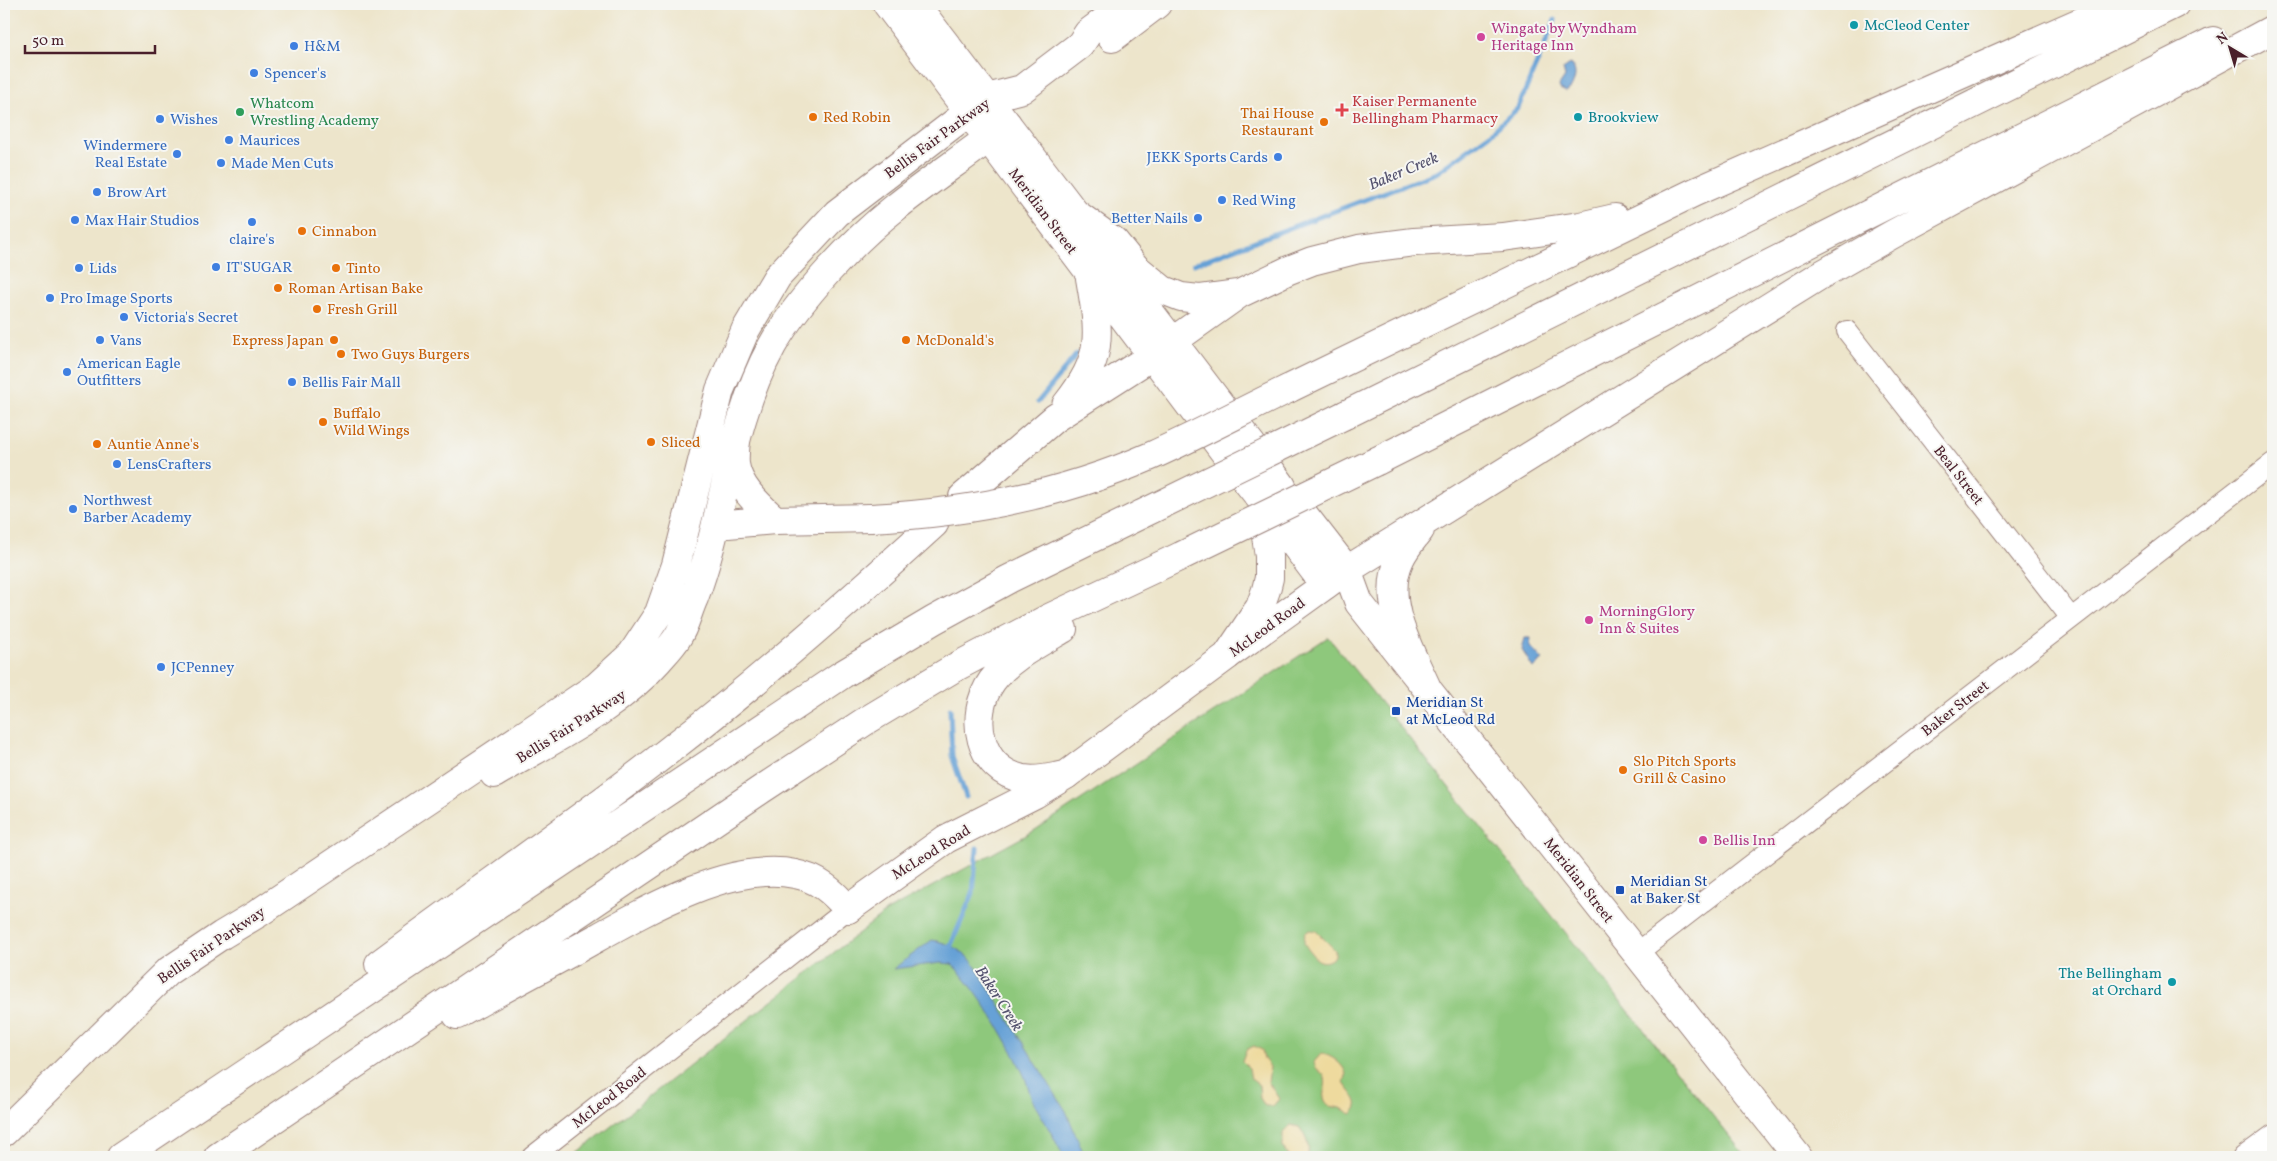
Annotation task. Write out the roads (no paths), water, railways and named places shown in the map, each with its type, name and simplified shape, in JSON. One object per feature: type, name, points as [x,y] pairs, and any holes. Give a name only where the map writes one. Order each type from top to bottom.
[{"type":"main road","name":"Meridian Street","points":[[886,4],[978,106],[997,131],[1090,273],[1162,349]]},
{"type":"main road","name":"Meridian Street","points":[[915,4],[978,106]]},
{"type":"main road","points":[[1022,89],[1080,45],[1088,33],[1127,4]]},
{"type":"main road","points":[[1080,45],[1099,48],[1157,4]]},
{"type":"main road","points":[[684,531],[712,538],[775,520],[915,516],[981,507],[1068,486],[1150,456],[1694,192],[2121,4]]},
{"type":"main road","points":[[120,1157],[843,674],[934,620],[1009,579],[1345,415],[2175,4]]},
{"type":"main road","points":[[223,1154],[762,789],[864,722],[954,668],[1048,618],[1377,461],[2273,12]]},
{"type":"main road","name":"McLeod Road","points":[[848,909],[946,839],[1035,794],[1066,775],[1336,578],[1828,272],[1893,234],[2273,29]]},
{"type":"main road","name":"Bellis Fair Parkway","points":[[4,1132],[167,972],[394,823],[596,686],[632,654],[659,613],[684,531],[718,398],[730,365],[745,330],[777,277],[837,213],[978,106],[1022,89]]},
{"type":"main road","name":"Bellis Fair Parkway","points":[[394,823],[458,796],[612,704],[643,679],[677,640],[705,568],[736,436],[758,376],[772,346],[805,297],[853,246],[895,207],[997,131],[1022,89]]},
{"type":"main road","name":"Meridian Street","points":[[997,131],[1075,213],[1162,349],[1225,432]]},
{"type":"main road","points":[[963,497],[1055,418],[1162,349],[1239,294],[1289,270],[1335,254],[1387,245],[1503,237],[1580,226],[1616,217],[1694,192]]},
{"type":"main road","points":[[1075,213],[1114,241],[1135,267],[1163,290],[1181,297],[1199,299],[1239,294]]},
{"type":"main road","points":[[1055,418],[1081,386],[1095,356],[1098,323],[1090,273]]},
{"type":"main road","points":[[736,436],[735,463],[738,475],[757,504],[775,520]]},
{"type":"main road","points":[[1427,688],[1399,623],[1394,588],[1395,572],[1399,559],[1430,518]]},
{"type":"main road","points":[[120,1157],[670,750],[774,665],[934,524]]},
{"type":"main road","name":"Meridian Street","points":[[1227,656],[1260,607],[1269,578],[1269,556],[1284,527],[1359,603],[1798,1157]]},
{"type":"main road","points":[[1066,775],[1037,780],[1023,779],[1011,775],[996,765],[987,753],[978,724],[983,696],[993,680],[1015,660],[1181,556]]},
{"type":"main road","points":[[223,1154],[499,991],[635,917],[700,887],[753,874],[794,874],[816,881],[833,892],[848,909]]},
{"type":"street","name":"Beal Street","points":[[1847,331],[2071,618]]},
{"type":"street","name":"Baker Street","points":[[1637,953],[2273,463]]},
{"type":"street","name":"McLeod Road","points":[[532,1157],[848,909]]},
{"type":"street","points":[[2243,1157],[2273,1135]]},
{"type":"water","name":"Wingate by Wyndham Heritage Inn","points":[[1570,64],[1573,66],[1575,78],[1571,88],[1566,92],[1560,89],[1559,86],[1565,77],[1563,69]]},
{"type":"water","points":[[1525,638],[1531,638],[1530,646],[1543,660],[1533,668],[1522,650]]},
{"type":"water","points":[[932,940],[954,947],[972,961],[1066,1111],[1085,1157],[1064,1157],[1034,1103],[1024,1075],[1000,1029],[972,987],[952,964],[941,963],[893,969]]},
{"type":"waterway","name":"Baker Creek","points":[[1194,264],[1436,173],[1490,134],[1518,108],[1555,20]]},
{"type":"waterway","name":"Baker Creek","points":[[1038,402],[1077,354]]},
{"type":"waterway","name":"Baker Creek","points":[[950,709],[952,756],[966,797]]},
{"type":"waterway","name":"Baker Creek","points":[[951,950],[951,945],[973,893],[977,848]]},
{"type":"place","name":"McCleod Center","points":[[1854,25]]},
{"type":"place","name":"Wingate by Wyndham Heritage Inn","points":[[1481,37]]},
{"type":"place","name":"H&M","points":[[294,46]]},
{"type":"place","name":"Spencer's","points":[[254,73]]},
{"type":"place","name":"Kaiser Permanente Bellingham Pharmacy","points":[[1342,110]]},
{"type":"place","name":"Whatcom Wrestling Academy","points":[[240,112]]},
{"type":"place","name":"Red Robin","points":[[813,117]]},
{"type":"place","name":"Brookview","points":[[1578,117]]},
{"type":"place","name":"Wishes","points":[[160,119]]},
{"type":"place","name":"Thai House Restaurant","points":[[1324,122]]},
{"type":"place","name":"Maurices","points":[[229,140]]},
{"type":"place","name":"Windermere Real Estate","points":[[177,154]]},
{"type":"place","name":"JEKK Sports Cards","points":[[1278,157]]},
{"type":"place","name":"Made Men Cuts","points":[[221,163]]},
{"type":"place","name":"Brow Art","points":[[97,192]]},
{"type":"place","name":"Red Wing","points":[[1222,200]]},
{"type":"place","name":"Better Nails","points":[[1198,218]]},
{"type":"place","name":"Max Hair Studios","points":[[75,220]]},
{"type":"place","name":"claire's","points":[[252,222]]},
{"type":"place","name":"Cinnabon","points":[[302,231]]},
{"type":"place","name":"IT'SUGAR","points":[[216,267]]},
{"type":"place","name":"Lids","points":[[79,268]]},
{"type":"place","name":"Tinto","points":[[336,268]]},
{"type":"place","name":"Roman Artisan Bake","points":[[278,288]]},
{"type":"place","name":"Pro Image Sports","points":[[50,298]]},
{"type":"place","name":"Fresh Grill","points":[[317,309]]},
{"type":"place","name":"Victoria's Secret","points":[[124,317]]},
{"type":"place","name":"Vans","points":[[100,340]]},
{"type":"place","name":"Express Japan","points":[[334,340]]},
{"type":"place","name":"McDonald's","points":[[906,340]]},
{"type":"place","name":"Two Guys Burgers","points":[[341,354]]},
{"type":"place","name":"American Eagle Outfitters","points":[[67,372]]},
{"type":"place","name":"Bellis Fair Mall","points":[[292,382]]},
{"type":"place","name":"Buffalo Wild Wings","points":[[323,422]]},
{"type":"place","name":"Sliced","points":[[651,442]]},
{"type":"place","name":"Auntie Anne's","points":[[97,444]]},
{"type":"place","name":"LensCrafters","points":[[117,464]]},
{"type":"place","name":"Northwest Barber Academy","points":[[73,509]]},
{"type":"place","name":"MorningGlory Inn & Suites","points":[[1589,620]]},
{"type":"place","name":"JCPenney","points":[[161,667]]},
{"type":"place","name":"Meridian St at McLeod Rd","points":[[1396,711]]},
{"type":"place","name":"Slo Pitch Sports Grill & Casino","points":[[1623,770]]},
{"type":"place","name":"Bellis Inn","points":[[1703,840]]},
{"type":"place","name":"Meridian St at Baker St","points":[[1620,890]]},
{"type":"place","name":"The Bellingham at Orchard","points":[[2172,982]]}]
